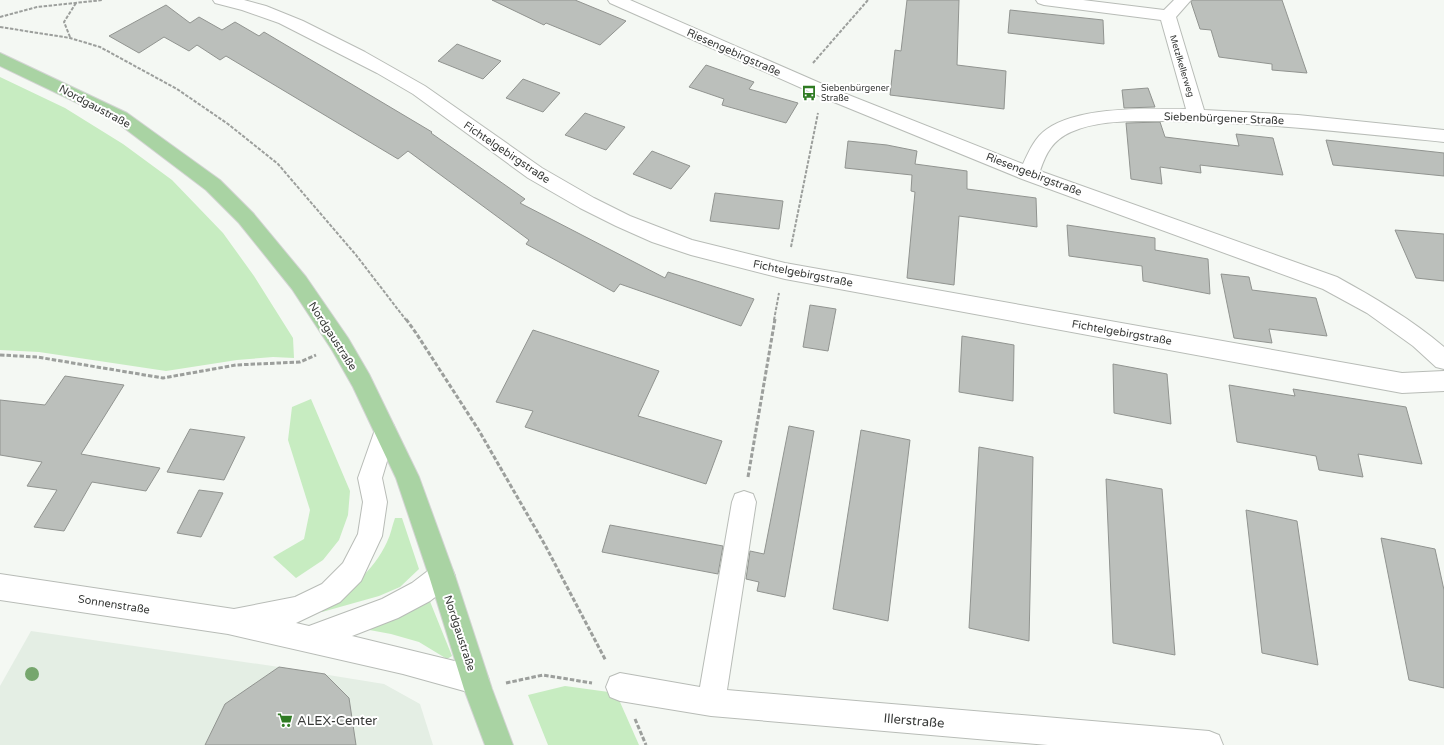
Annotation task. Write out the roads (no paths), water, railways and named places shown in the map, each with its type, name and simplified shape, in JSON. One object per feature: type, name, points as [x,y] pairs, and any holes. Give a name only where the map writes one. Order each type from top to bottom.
[{"type":"main road","name":"Nordgaustraße","points":[[0,59],[121,117],[213,185],[246,218],[299,283],[340,344],[361,381],[407,476],[442,576],[477,685],[499,745]]},
{"type":"street","name":"Fichtelgebirgstraße","points":[[221,0],[252,6],[281,17],[362,57],[418,90],[534,172],[576,198],[620,220],[677,243],[720,256],[785,271],[1379,379],[1402,383],[1444,381]]},
{"type":"street","name":"Riesengebirgstraße","points":[[616,0],[797,80],[1029,174],[1330,283],[1374,307],[1421,340],[1444,360]]},
{"type":"street","points":[[1044,0],[1168,16],[1183,0]]},
{"type":"street","name":"Metzlkellerweg","points":[[1168,16],[1197,115]]},
{"type":"street","name":"Siebenbürgener Straße","points":[[1029,174],[1039,149],[1054,133],[1074,125],[1105,117],[1197,115],[1262,118],[1444,136]]},
{"type":"street","name":"Sonnenstraße","points":[[228,621],[298,610],[331,593],[352,572],[370,536],[375,502],[370,478],[386,431]]},
{"type":"street","points":[[711,702],[744,502]]},
{"type":"street","points":[[307,640],[389,609],[421,592],[442,576]]},
{"type":"street","name":"Sonnenstraße","points":[[1,588],[228,621],[403,661],[477,685]]},
{"type":"street","name":"Illerstraße","points":[[620,687],[711,702],[1209,745]]},
{"type":"place","name":"Siebenbürgener Straße","points":[[809,93]]},
{"type":"place","name":"ALEX-Center","points":[[285,720]]}]
